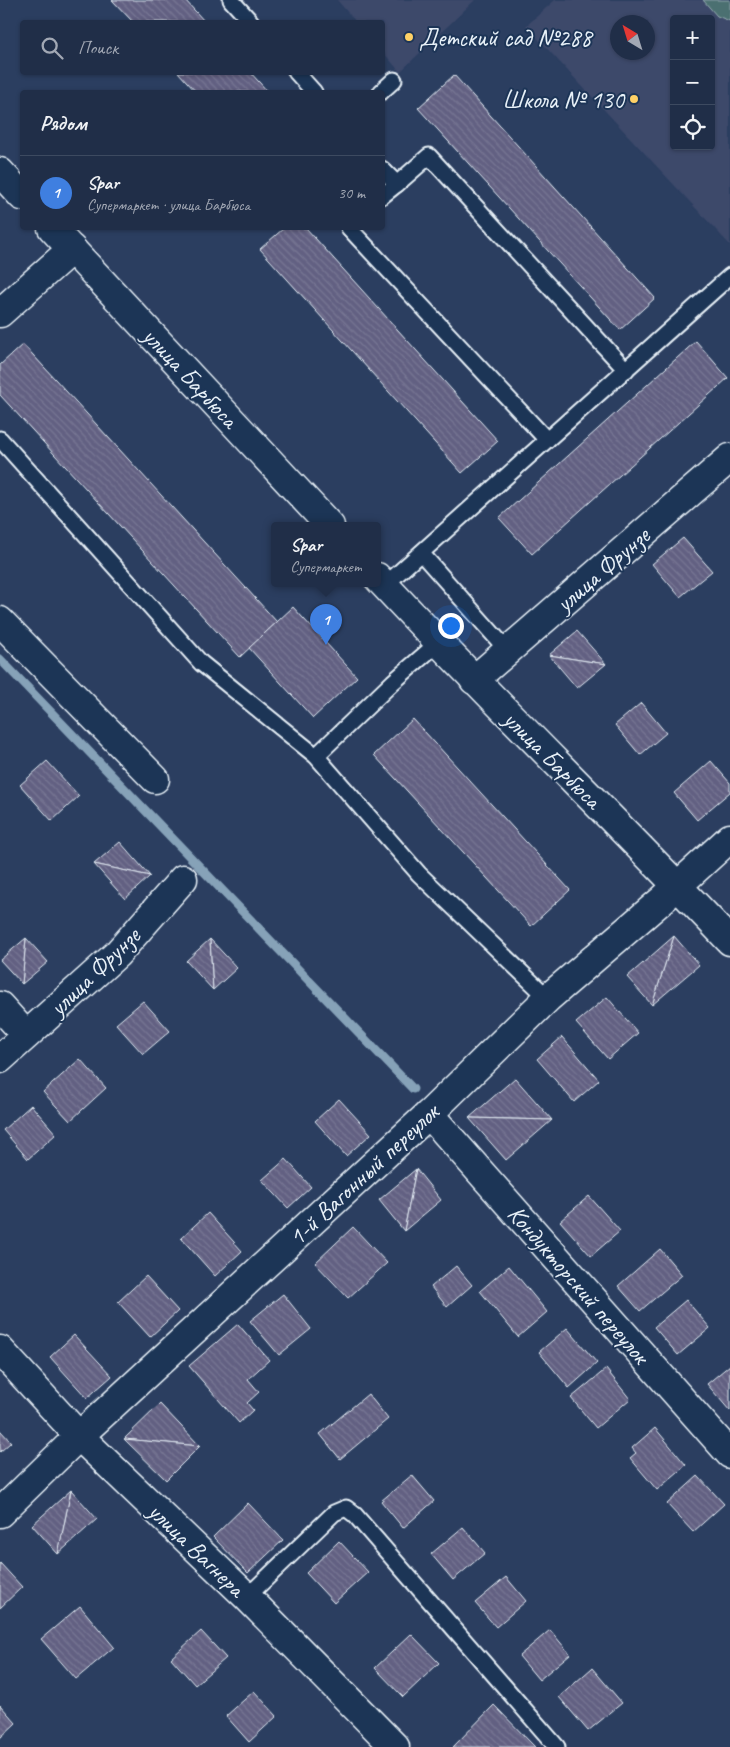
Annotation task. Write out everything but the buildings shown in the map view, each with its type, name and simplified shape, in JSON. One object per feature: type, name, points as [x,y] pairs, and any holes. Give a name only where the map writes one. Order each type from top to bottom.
[{"type":"street","points":[[0,172],[20,194]]},
{"type":"street","name":"улица Барбюса","points":[[54,230],[326,522]]},
{"type":"street","points":[[0,313],[72,249]]},
{"type":"street","name":"улица Фрунзе","points":[[474,680],[730,458]]},
{"type":"street","name":"улица Барбюса","points":[[381,581],[474,680],[678,885],[730,941]]},
{"type":"street","points":[[0,621],[155,779]]},
{"type":"street","name":"1-й Вагонный переулок","points":[[0,1513],[79,1436],[429,1114],[548,998],[730,838]]},
{"type":"street","name":"улица Фрунзе","points":[[0,1059],[117,954],[183,879]]},
{"type":"street","points":[[0,1006],[26,1035]]},
{"type":"street","name":"Кондукторский переулок","points":[[429,1114],[730,1454]]},
{"type":"street","name":"улица Вагнера","points":[[0,1350],[79,1436],[247,1597],[395,1747]]},
{"type":"lane","points":[[231,0],[249,20]]},
{"type":"lane","points":[[299,75],[312,90]]},
{"type":"lane","points":[[382,90],[394,80]]},
{"type":"lane","points":[[385,193],[430,156],[626,370]]},
{"type":"lane","points":[[385,171],[396,184]]},
{"type":"lane","points":[[351,230],[547,440]]},
{"type":"lane","points":[[381,581],[421,553],[730,276]]},
{"type":"lane","points":[[0,439],[201,663],[316,756],[419,874],[474,929],[548,998]]},
{"type":"lane","points":[[421,553],[508,651]]},
{"type":"lane","points":[[316,756],[393,682],[439,642]]},
{"type":"lane","points":[[247,1597],[334,1514],[346,1508],[355,1515],[557,1747]]},
{"type":"shaded area","name":"Детский сад №288","points":[[337,0],[475,0],[400,72],[385,54],[385,20],[354,20]]},
{"type":"shaded area","name":"Школа № 130","points":[[555,0],[730,0],[730,245],[526,26]]},
{"type":"green space","points":[[703,0],[730,0],[730,21],[717,16]]},
{"type":"waterway","points":[[0,659],[413,1089]]},
{"type":"place","name":"Детский сад №288","points":[[409,37]]},
{"type":"place","name":"Школа № 130","points":[[634,99]]},
{"type":"place","name":"Spar","points":[[326,645]]}]
